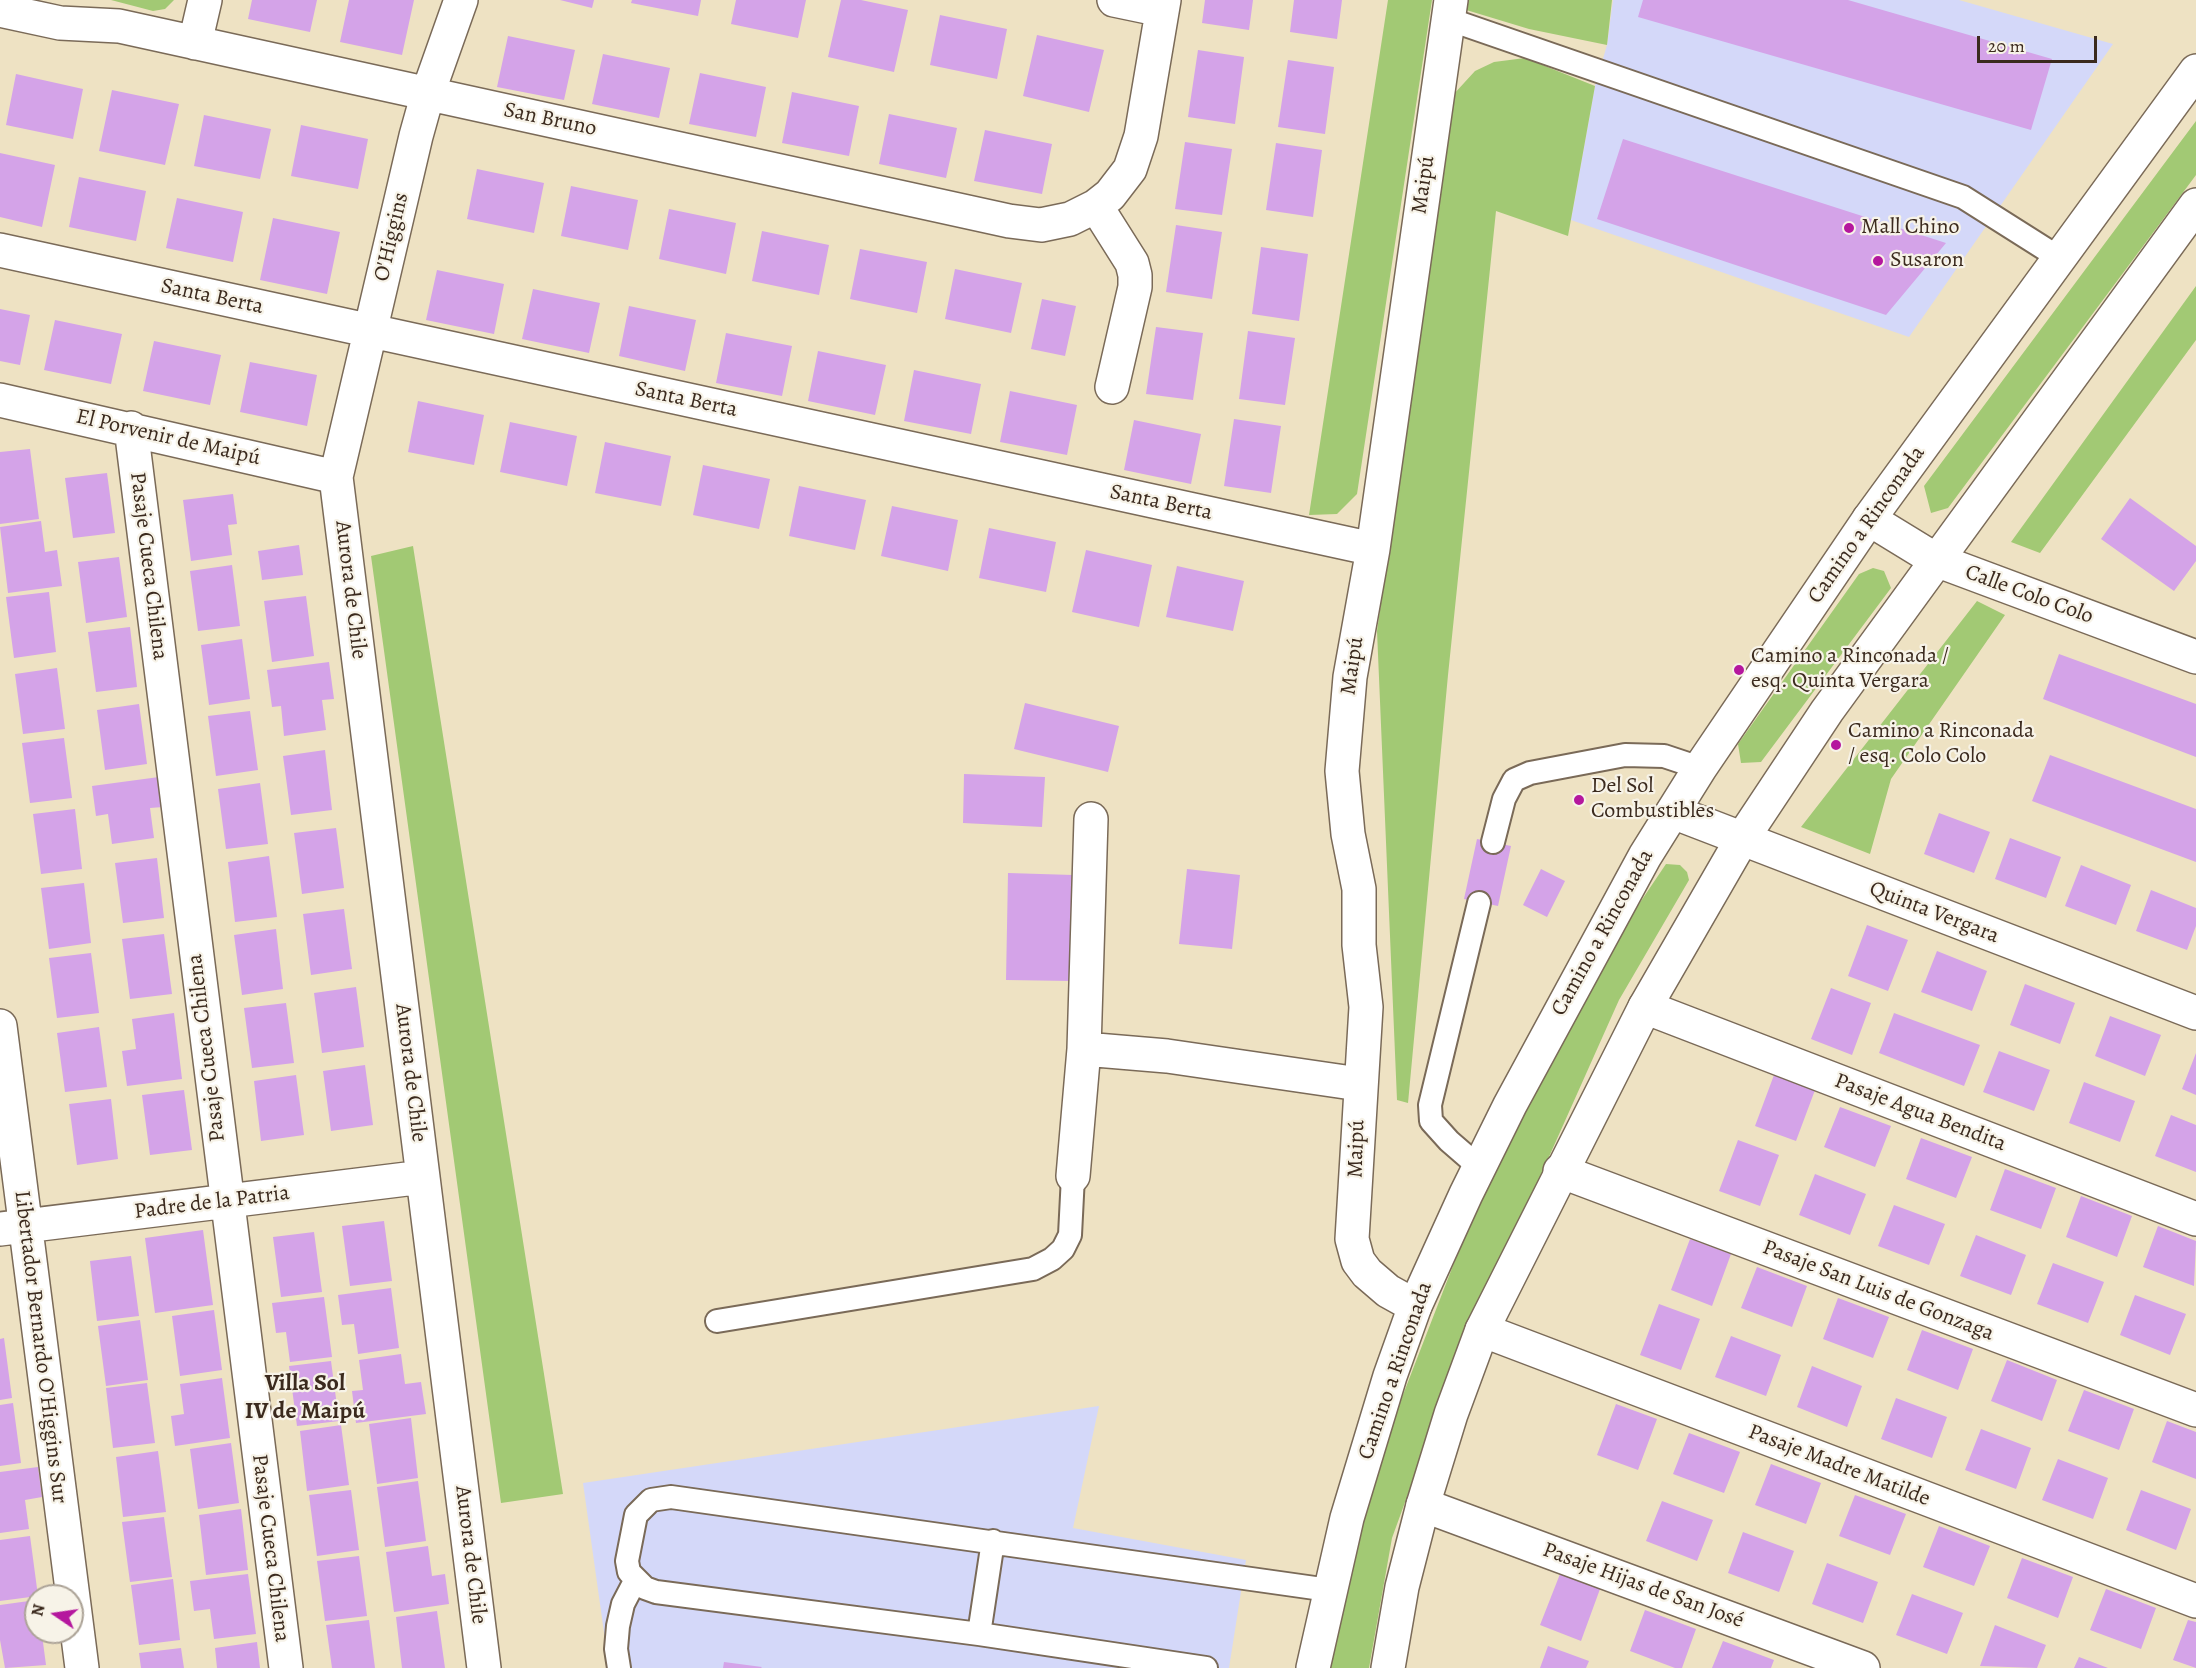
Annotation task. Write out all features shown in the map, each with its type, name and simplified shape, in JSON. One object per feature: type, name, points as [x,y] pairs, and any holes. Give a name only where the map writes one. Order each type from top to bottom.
[{"type":"street","points":[[195,42],[205,0]]},
{"type":"street","name":"O'Higgins","points":[[336,477],[428,93],[460,0]]},
{"type":"street","points":[[1114,0],[1163,5]]},
{"type":"street","name":"San Bruno","points":[[0,10],[60,23],[119,26],[1027,225],[1063,221],[1096,206],[1121,183],[1136,153],[1163,5]]},
{"type":"street","name":"Maipú","points":[[1415,1306],[1388,1291],[1367,1273],[1358,1261],[1352,1239],[1357,1181],[1359,1084],[1366,1007],[1359,945],[1359,889],[1348,834],[1342,771],[1350,677],[1373,549],[1449,9]]},
{"type":"street","name":"Camino a Rinconada","points":[[1313,1668],[1329,1590],[1368,1447],[1415,1306],[1479,1167],[1556,1017],[1645,856],[1700,768],[1869,519],[2061,260],[2196,71]]},
{"type":"street","points":[[1388,1668],[1402,1587],[1423,1504],[1450,1414],[1482,1330],[1645,1007],[1742,839],[1827,711],[2196,205]]},
{"type":"street","points":[[1096,206],[1132,263],[1135,275],[1135,287],[1112,387]]},
{"type":"street","name":"Santa Berta","points":[[0,250],[1373,549]]},
{"type":"street","name":"El Porvenir de Maipú","points":[[0,400],[131,428],[336,477]]},
{"type":"street","name":"Pasaje Cueca Chilena","points":[[131,428],[286,1668]]},
{"type":"street","name":"Aurora de Chile","points":[[336,477],[484,1668]]},
{"type":"street","name":"Calle Colo Colo","points":[[1869,519],[1936,560],[2196,657]]},
{"type":"street","name":"Quinta Vergara","points":[[1673,812],[2196,1014]]},
{"type":"street","points":[[1073,1176],[1084,1049],[1091,819]]},
{"type":"street","name":"Pasaje Agua Bendita","points":[[1645,1007],[2196,1219]]},
{"type":"street","name":"Libertador Bernardo O'Higgins Sur","points":[[0,1026],[12,1228],[82,1668]]},
{"type":"street","points":[[1084,1049],[1167,1056],[1359,1084]]},
{"type":"street","name":"Pasaje San Luis de Gonzaga","points":[[1560,1172],[2196,1410]]},
{"type":"street","name":"Padre de la Patria","points":[[12,1228],[423,1177]]},
{"type":"street","name":"Pasaje Madre Matilde","points":[[1482,1330],[2196,1601]]},
{"type":"street","name":"Pasaje Hijas de San José","points":[[1423,1504],[1863,1668]]},
{"type":"lane","points":[[1449,9],[1963,197],[2061,260]]},
{"type":"lane","points":[[1493,842],[1504,798],[1514,780],[1530,773],[1625,754],[1664,756],[1700,768]]},
{"type":"lane","points":[[1479,903],[1430,1106],[1431,1121],[1449,1141],[1479,1167]]},
{"type":"lane","points":[[717,1321],[1033,1269],[1052,1259],[1064,1249],[1070,1234],[1073,1176]]},
{"type":"lane","points":[[1206,1668],[979,1634],[656,1592],[635,1581],[627,1561],[636,1515],[651,1500],[661,1497],[993,1541],[1329,1590]]},
{"type":"lane","points":[[979,1634],[993,1541]]},
{"type":"lane","points":[[619,1668],[616,1649],[618,1626],[623,1604],[635,1581]]},
{"type":"shaded area","points":[[1613,0],[1959,0],[2113,44],[1909,337],[1571,220],[1595,86],[1607,45]]},
{"type":"shaded area","points":[[1099,1406],[1073,1528],[1246,1560],[1229,1668],[609,1668],[583,1483]]},
{"type":"green space","points":[[111,0],[174,0],[165,9],[153,11]]},
{"type":"green space","points":[[1388,0],[1432,0],[1357,494],[1337,514],[1309,515]]},
{"type":"green space","points":[[1465,0],[1612,0],[1607,45],[1529,29],[1463,9]]},
{"type":"green space","points":[[1525,58],[1595,86],[1568,236],[1496,211],[1448,675],[1408,1103],[1397,1100],[1377,631],[1453,95],[1475,71],[1494,62]]},
{"type":"green space","points":[[2196,121],[2196,175],[1948,508],[1931,513],[1924,486]]},
{"type":"green space","points":[[2196,286],[2196,340],[2040,553],[2011,542]]},
{"type":"green space","points":[[413,546],[563,1494],[501,1503],[371,556]]},
{"type":"green space","points":[[1873,568],[1884,571],[1891,588],[1761,762],[1741,763],[1738,744],[1859,574]]},
{"type":"green space","points":[[1977,601],[2005,615],[1891,779],[1870,854],[1801,827]]},
{"type":"green space","points":[[1666,864],[1680,865],[1687,872],[1689,880],[1619,1000],[1531,1197],[1472,1318],[1392,1538],[1369,1668],[1329,1668],[1370,1480],[1473,1214],[1614,941]]},
{"type":"building","points":[[252,0],[317,0],[310,32],[248,19]]},
{"type":"building","points":[[349,0],[414,0],[402,55],[340,42]]},
{"type":"building","points":[[560,0],[594,0],[592,8]]},
{"type":"building","points":[[632,0],[701,0],[698,16],[631,3]]},
{"type":"building","points":[[736,0],[806,0],[798,38],[731,24]]},
{"type":"building","points":[[841,0],[861,0],[908,10],[894,72],[828,57]]},
{"type":"building","points":[[1205,0],[1253,0],[1249,30],[1202,23]]},
{"type":"building","points":[[1294,0],[1342,0],[1337,39],[1290,32]]},
{"type":"building","points":[[1643,0],[1848,0],[2052,59],[2031,130],[1638,17]]},
{"type":"building","points":[[940,15],[1007,29],[997,79],[930,65]]},
{"type":"building","points":[[1037,35],[1104,50],[1089,112],[1023,96]]},
{"type":"building","points":[[508,36],[575,50],[564,100],[497,87]]},
{"type":"building","points":[[1198,50],[1244,57],[1235,124],[1188,117]]},
{"type":"building","points":[[603,54],[670,68],[659,118],[592,104]]},
{"type":"building","points":[[1288,60],[1334,67],[1325,134],[1278,127]]},
{"type":"building","points":[[700,73],[766,87],[756,137],[689,124]]},
{"type":"building","points":[[16,74],[83,89],[73,139],[6,125]]},
{"type":"building","points":[[112,90],[179,104],[165,165],[99,151]]},
{"type":"building","points":[[792,92],[859,106],[849,156],[782,143]]},
{"type":"building","points":[[889,114],[957,128],[946,178],[879,164]]},
{"type":"building","points":[[204,115],[271,129],[260,179],[194,166]]},
{"type":"building","points":[[301,125],[368,139],[358,189],[291,176]]},
{"type":"building","points":[[985,130],[1052,144],[1042,194],[974,181]]},
{"type":"building","points":[[1623,139],[1946,243],[1886,315],[1597,219]]},
{"type":"building","points":[[1185,142],[1232,149],[1222,215],[1175,209]]},
{"type":"building","points":[[1276,143],[1322,150],[1313,217],[1266,210]]},
{"type":"building","points":[[0,153],[55,165],[42,227],[0,217]]},
{"type":"building","points":[[477,169],[544,183],[534,233],[467,219]]},
{"type":"building","points":[[79,177],[146,191],[136,241],[69,227]]},
{"type":"building","points":[[571,186],[638,200],[628,250],[561,236]]},
{"type":"building","points":[[177,198],[243,212],[233,262],[166,248]]},
{"type":"building","points":[[669,209],[736,223],[726,274],[659,259]]},
{"type":"building","points":[[273,218],[340,232],[327,294],[260,280]]},
{"type":"building","points":[[1176,225],[1222,232],[1212,299],[1166,292]]},
{"type":"building","points":[[762,231],[829,245],[819,295],[752,281]]},
{"type":"building","points":[[1261,247],[1308,254],[1299,321],[1252,314]]},
{"type":"building","points":[[860,249],[927,262],[917,313],[850,299]]},
{"type":"building","points":[[955,269],[1022,283],[1011,333],[945,319]]},
{"type":"building","points":[[437,270],[504,284],[494,334],[426,320]]},
{"type":"building","points":[[533,289],[600,303],[589,353],[522,339]]},
{"type":"building","points":[[1042,299],[1076,306],[1065,356],[1031,349]]},
{"type":"building","points":[[629,306],[696,320],[685,371],[619,356]]},
{"type":"building","points":[[0,309],[30,315],[20,365],[0,361]]},
{"type":"building","points":[[55,320],[122,334],[111,384],[44,370]]},
{"type":"building","points":[[1156,327],[1203,333],[1193,400],[1146,394]]},
{"type":"building","points":[[1248,331],[1295,338],[1285,405],[1239,399]]},
{"type":"building","points":[[726,333],[792,346],[782,396],[716,383]]},
{"type":"building","points":[[154,341],[221,355],[210,405],[143,391]]},
{"type":"building","points":[[818,351],[886,365],[875,415],[808,401]]},
{"type":"building","points":[[250,362],[317,375],[307,426],[240,412]]},
{"type":"building","points":[[914,370],[981,384],[971,434],[904,421]]},
{"type":"building","points":[[1010,391],[1077,405],[1067,455],[1000,442]]},
{"type":"building","points":[[418,401],[484,415],[474,465],[408,452]]},
{"type":"building","points":[[1234,419],[1281,426],[1271,493],[1224,486]]},
{"type":"building","points":[[1134,420],[1201,434],[1191,484],[1124,470]]},
{"type":"building","points":[[510,422],[577,436],[567,486],[500,472]]},
{"type":"building","points":[[605,442],[671,456],[661,506],[595,493]]},
{"type":"building","points":[[30,449],[39,519],[0,524],[0,452]]},
{"type":"building","points":[[703,465],[770,479],[759,529],[693,515]]},
{"type":"building","points":[[107,473],[115,533],[73,538],[65,478]]},
{"type":"building","points":[[799,486],[866,500],[855,550],[789,536]]},
{"type":"building","points":[[233,494],[237,524],[228,525],[232,555],[191,561],[183,500]]},
{"type":"building","points":[[2130,498],[2196,546],[2196,561],[2174,591],[2101,539]]},
{"type":"building","points":[[892,506],[958,520],[948,571],[881,556]]},
{"type":"building","points":[[41,521],[45,552],[57,550],[62,586],[8,593],[0,527]]},
{"type":"building","points":[[989,528],[1056,542],[1046,592],[979,578]]},
{"type":"building","points":[[299,545],[303,575],[262,580],[258,551]]},
{"type":"building","points":[[1086,550],[1152,565],[1139,627],[1072,612]]},
{"type":"building","points":[[119,557],[127,617],[86,623],[78,562]]},
{"type":"building","points":[[232,565],[240,626],[198,631],[190,571]]},
{"type":"building","points":[[1177,566],[1244,581],[1233,631],[1166,617]]},
{"type":"building","points":[[49,592],[56,652],[14,658],[6,597]]},
{"type":"building","points":[[306,596],[314,656],[272,662],[264,601]]},
{"type":"building","points":[[130,627],[137,687],[96,692],[88,632]]},
{"type":"building","points":[[242,639],[250,699],[209,705],[201,645]]},
{"type":"building","points":[[2059,654],[2196,704],[2196,757],[2043,699]]},
{"type":"building","points":[[329,662],[334,699],[322,700],[326,730],[284,736],[281,706],[272,707],[267,670]]},
{"type":"building","points":[[57,668],[65,729],[23,734],[15,674]]},
{"type":"building","points":[[1025,703],[1119,726],[1108,772],[1014,749]]},
{"type":"building","points":[[139,704],[147,764],[105,770],[97,710]]},
{"type":"building","points":[[250,711],[258,770],[216,776],[208,716]]},
{"type":"building","points":[[64,738],[72,798],[30,803],[22,743]]},
{"type":"building","points":[[325,750],[332,810],[291,815],[283,756]]},
{"type":"building","points":[[2050,755],[2196,809],[2196,862],[2032,801]]},
{"type":"building","points":[[964,774],[1045,777],[1042,827],[963,823]]},
{"type":"building","points":[[159,777],[163,807],[150,808],[154,838],[112,844],[108,814],[96,816],[92,786]]},
{"type":"building","points":[[260,783],[268,844],[226,849],[218,789]]},
{"type":"building","points":[[75,809],[82,869],[41,874],[33,814]]},
{"type":"building","points":[[1939,813],[1990,832],[1974,873],[1924,854]]},
{"type":"building","points":[[336,828],[344,888],[302,894],[294,833]]},
{"type":"building","points":[[2010,838],[2061,857],[2046,898],[1995,879]]},
{"type":"building","points":[[1477,839],[1511,846],[1498,906],[1464,899]]},
{"type":"building","points":[[269,856],[277,917],[235,922],[228,862]]},
{"type":"building","points":[[157,858],[164,918],[123,923],[115,863]]},
{"type":"building","points":[[2081,865],[2131,885],[2116,925],[2065,906]]},
{"type":"building","points":[[1187,869],[1240,875],[1232,949],[1179,944]]},
{"type":"building","points":[[1541,869],[1565,881],[1547,917],[1523,905]]},
{"type":"building","points":[[1008,873],[1073,875],[1071,981],[1006,980]]},
{"type":"building","points":[[84,883],[91,943],[49,949],[41,888]]},
{"type":"building","points":[[2151,890],[2196,908],[2196,926],[2187,950],[2136,931]]},
{"type":"building","points":[[344,909],[352,969],[311,975],[303,914]]},
{"type":"building","points":[[1867,925],[1908,940],[1888,991],[1848,976]]},
{"type":"building","points":[[276,929],[283,989],[242,995],[234,935]]},
{"type":"building","points":[[164,934],[172,994],[130,999],[122,939]]},
{"type":"building","points":[[1937,951],[1987,971],[1972,1011],[1921,992]]},
{"type":"building","points":[[91,953],[99,1013],[57,1018],[49,958]]},
{"type":"building","points":[[2025,984],[2075,1003],[2060,1044],[2010,1025]]},
{"type":"building","points":[[356,987],[364,1047],[322,1053],[314,993]]},
{"type":"building","points":[[1831,988],[1871,1003],[1852,1055],[1811,1039]]},
{"type":"building","points":[[286,1003],[294,1063],[252,1068],[244,1008]]},
{"type":"building","points":[[174,1013],[182,1079],[127,1086],[122,1051],[136,1049],[132,1019]]},
{"type":"building","points":[[1894,1013],[1980,1045],[1964,1086],[1879,1053]]},
{"type":"building","points":[[2110,1016],[2161,1035],[2145,1076],[2095,1056]]},
{"type":"building","points":[[99,1027],[107,1087],[65,1092],[57,1033]]},
{"type":"building","points":[[1999,1051],[2050,1070],[2034,1111],[1983,1092]]},
{"type":"building","points":[[2196,1053],[2196,1095],[2182,1089]]},
{"type":"building","points":[[365,1065],[373,1125],[331,1131],[323,1071]]},
{"type":"building","points":[[296,1075],[304,1135],[261,1141],[254,1081]]},
{"type":"building","points":[[1774,1075],[1815,1090],[1796,1141],[1755,1126]]},
{"type":"building","points":[[2084,1082],[2135,1101],[2120,1142],[2069,1123]]},
{"type":"building","points":[[184,1090],[192,1150],[150,1155],[142,1095]]},
{"type":"building","points":[[111,1099],[118,1159],[77,1165],[69,1104]]},
{"type":"building","points":[[1840,1107],[1891,1126],[1875,1167],[1824,1147]]},
{"type":"building","points":[[2171,1115],[2196,1125],[2196,1172],[2155,1156]]},
{"type":"building","points":[[1921,1138],[1972,1157],[1956,1198],[1906,1179]]},
{"type":"building","points":[[1738,1140],[1779,1155],[1760,1206],[1719,1191]]},
{"type":"building","points":[[2005,1169],[2056,1188],[2041,1229],[1990,1210]]},
{"type":"building","points":[[1815,1174],[1866,1194],[1850,1235],[1799,1215]]},
{"type":"building","points":[[2081,1196],[2132,1216],[2117,1257],[2066,1237]]},
{"type":"building","points":[[1894,1205],[1945,1224],[1929,1265],[1878,1246]]},
{"type":"building","points":[[384,1221],[392,1281],[350,1286],[342,1226]]},
{"type":"building","points":[[2158,1226],[2196,1241],[2194,1286],[2143,1267]]},
{"type":"building","points":[[203,1230],[213,1305],[155,1313],[145,1238]]},
{"type":"building","points":[[314,1232],[322,1292],[281,1297],[273,1237]]},
{"type":"building","points":[[1976,1235],[2026,1255],[2011,1295],[1960,1276]]},
{"type":"building","points":[[1690,1239],[1731,1254],[1712,1306],[1671,1290]]},
{"type":"building","points":[[131,1256],[139,1316],[97,1321],[90,1261]]},
{"type":"building","points":[[2053,1263],[2104,1282],[2088,1323],[2037,1304]]},
{"type":"building","points":[[1757,1267],[1807,1286],[1792,1327],[1741,1308]]},
{"type":"building","points":[[391,1288],[399,1348],[358,1354],[354,1324],[342,1325],[338,1295]]},
{"type":"building","points":[[2135,1295],[2186,1314],[2170,1355],[2120,1335]]},
{"type":"building","points":[[324,1297],[332,1357],[290,1362],[286,1332],[276,1333],[272,1303]]},
{"type":"building","points":[[1838,1298],[1889,1317],[1873,1358],[1823,1339]]},
{"type":"building","points":[[1659,1304],[1700,1319],[1681,1370],[1640,1355]]},
{"type":"building","points":[[214,1310],[222,1370],[180,1376],[172,1316]]},
{"type":"building","points":[[140,1320],[148,1380],[106,1386],[98,1326]]},
{"type":"building","points":[[1922,1330],[1973,1349],[1958,1390],[1907,1370]]},
{"type":"building","points":[[1731,1336],[1781,1355],[1766,1396],[1715,1377]]},
{"type":"building","points":[[4,1338],[12,1398],[0,1400],[0,1339]]},
{"type":"building","points":[[401,1354],[405,1384],[421,1382],[426,1414],[356,1423],[352,1391],[363,1390],[359,1360]]},
{"type":"building","points":[[2007,1360],[2057,1380],[2042,1421],[1991,1401]]},
{"type":"building","points":[[331,1361],[339,1421],[297,1426],[289,1366]]},
{"type":"building","points":[[1812,1366],[1862,1386],[1847,1427],[1797,1407]]},
{"type":"building","points":[[222,1378],[230,1438],[175,1446],[171,1416],[184,1414],[180,1384]]},
{"type":"building","points":[[147,1383],[155,1443],[113,1448],[106,1388]]},
{"type":"building","points":[[2084,1390],[2134,1409],[2119,1450],[2068,1431]]},
{"type":"building","points":[[1896,1398],[1947,1417],[1932,1458],[1881,1439]]},
{"type":"building","points":[[13,1403],[21,1463],[0,1466],[0,1405]]},
{"type":"building","points":[[1616,1404],[1657,1419],[1638,1470],[1597,1455]]},
{"type":"building","points":[[411,1418],[418,1478],[377,1484],[369,1424]]},
{"type":"building","points":[[2167,1421],[2196,1432],[2196,1479],[2152,1462]]},
{"type":"building","points":[[341,1425],[349,1485],[307,1491],[300,1431]]},
{"type":"building","points":[[1981,1429],[2031,1448],[2016,1489],[1965,1470]]},
{"type":"building","points":[[1689,1433],[1740,1452],[1724,1493],[1673,1474]]},
{"type":"building","points":[[231,1443],[239,1503],[198,1509],[190,1449]]},
{"type":"building","points":[[158,1451],[166,1512],[123,1517],[116,1457]]},
{"type":"building","points":[[2058,1459],[2108,1478],[2093,1519],[2042,1500]]},
{"type":"building","points":[[1771,1464],[1821,1483],[1806,1524],[1755,1505]]},
{"type":"building","points":[[38,1467],[42,1497],[25,1500],[29,1529],[0,1533],[0,1472]]},
{"type":"building","points":[[418,1481],[426,1541],[385,1547],[377,1487]]},
{"type":"building","points":[[351,1490],[359,1550],[317,1556],[309,1495]]},
{"type":"building","points":[[2141,1490],[2191,1509],[2176,1550],[2126,1530]]},
{"type":"building","points":[[1855,1495],[1906,1514],[1890,1555],[1839,1536]]},
{"type":"building","points":[[1662,1501],[1713,1520],[1697,1561],[1646,1541]]},
{"type":"building","points":[[241,1509],[248,1570],[206,1575],[199,1515]]},
{"type":"building","points":[[164,1517],[172,1577],[130,1582],[122,1522]]},
{"type":"building","points":[[1939,1526],[1990,1546],[1974,1586],[1923,1567]]},
{"type":"building","points":[[1743,1532],[1794,1551],[1779,1592],[1728,1573]]},
{"type":"building","points":[[30,1536],[36,1584],[24,1584],[24,1598],[0,1601],[0,1540]]},
{"type":"building","points":[[428,1546],[432,1576],[445,1574],[449,1604],[394,1612],[386,1552]]},
{"type":"building","points":[[359,1556],[367,1616],[325,1621],[317,1561]]},
{"type":"building","points":[[2022,1558],[2073,1577],[2058,1618],[2007,1598]]},
{"type":"building","points":[[1827,1563],[1878,1582],[1863,1623],[1812,1604]]},
{"type":"building","points":[[248,1574],[256,1634],[214,1639],[210,1609],[194,1611],[190,1581]]},
{"type":"building","points":[[1560,1574],[1600,1589],[1581,1641],[1540,1625]]},
{"type":"building","points":[[173,1579],[180,1640],[139,1645],[131,1585]]},
{"type":"building","points":[[2106,1589],[2156,1608],[2141,1649],[2090,1630]]},
{"type":"building","points":[[1912,1594],[1963,1613],[1947,1654],[1896,1635]]},
{"type":"building","points":[[24,1602],[24,1644],[43,1644],[46,1665],[5,1668],[0,1640],[0,1605]]},
{"type":"building","points":[[1645,1610],[1696,1629],[1682,1668],[1675,1668],[1630,1651]]},
{"type":"building","points":[[437,1611],[445,1668],[402,1668],[396,1617]]},
{"type":"building","points":[[369,1620],[375,1668],[332,1668],[326,1625]]},
{"type":"building","points":[[2188,1620],[2196,1622],[2196,1668],[2173,1660]]},
{"type":"building","points":[[1995,1625],[2046,1645],[2037,1668],[1980,1666]]},
{"type":"building","points":[[1723,1641],[1774,1660],[1771,1668],[1712,1668]]},
{"type":"building","points":[[257,1642],[260,1668],[217,1668],[215,1648]]},
{"type":"building","points":[[1548,1646],[1589,1661],[1586,1668],[1540,1668]]},
{"type":"building","points":[[181,1648],[184,1668],[141,1668],[139,1653]]},
{"type":"building","points":[[2079,1657],[2108,1668],[2074,1668]]},
{"type":"building","points":[[724,1662],[762,1667],[723,1668]]},
{"type":"place","name":"Mall Chino","points":[[1849,228]]},
{"type":"place","name":"Susaron","points":[[1878,261]]},
{"type":"place","name":"Camino a Rinconada / esq. Quinta Vergara","points":[[1739,670]]},
{"type":"place","name":"Camino a Rinconada / esq. Colo Colo","points":[[1836,745]]},
{"type":"place","name":"Del Sol Combustibles","points":[[1579,800]]},
{"type":"district","name":"Villa Sol IV de Maipú","points":[[305,1398]]}]
